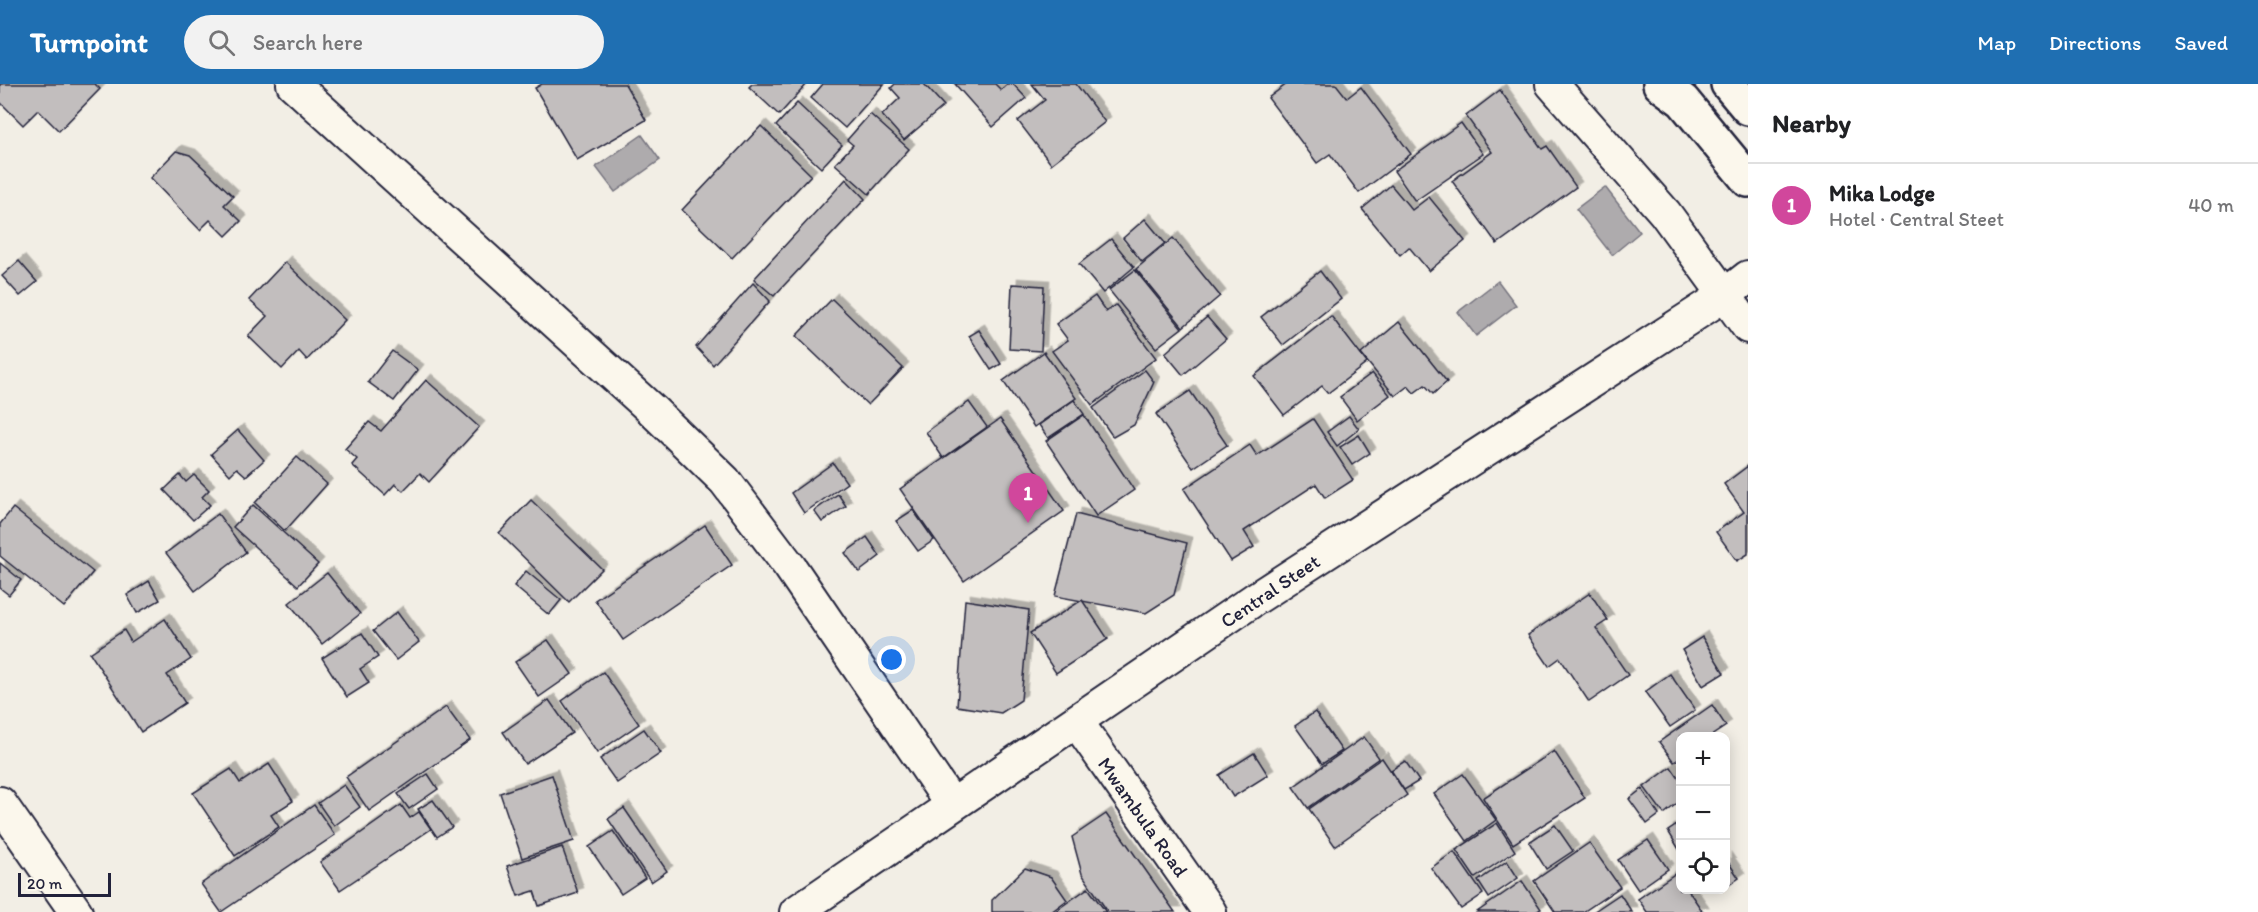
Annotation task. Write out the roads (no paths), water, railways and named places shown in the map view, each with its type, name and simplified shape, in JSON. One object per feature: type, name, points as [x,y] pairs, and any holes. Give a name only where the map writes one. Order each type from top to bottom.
[{"type":"main road","points":[[1728,84],[1748,108]]},
{"type":"main road","points":[[1664,87],[1683,101],[1748,180]]},
{"type":"street","points":[[293,84],[652,410],[725,481],[790,567],[952,805]]},
{"type":"street","points":[[1552,84],[1665,213],[1737,286],[1748,327]]},
{"type":"street","name":"Central Steet","points":[[796,912],[1255,599],[1737,286]]},
{"type":"street","name":"Mwambula Road","points":[[1077,722],[1210,912]]},
{"type":"street","points":[[0,803],[76,912]]},
{"type":"place","name":"Mika Lodge","points":[[1028,523]]}]
